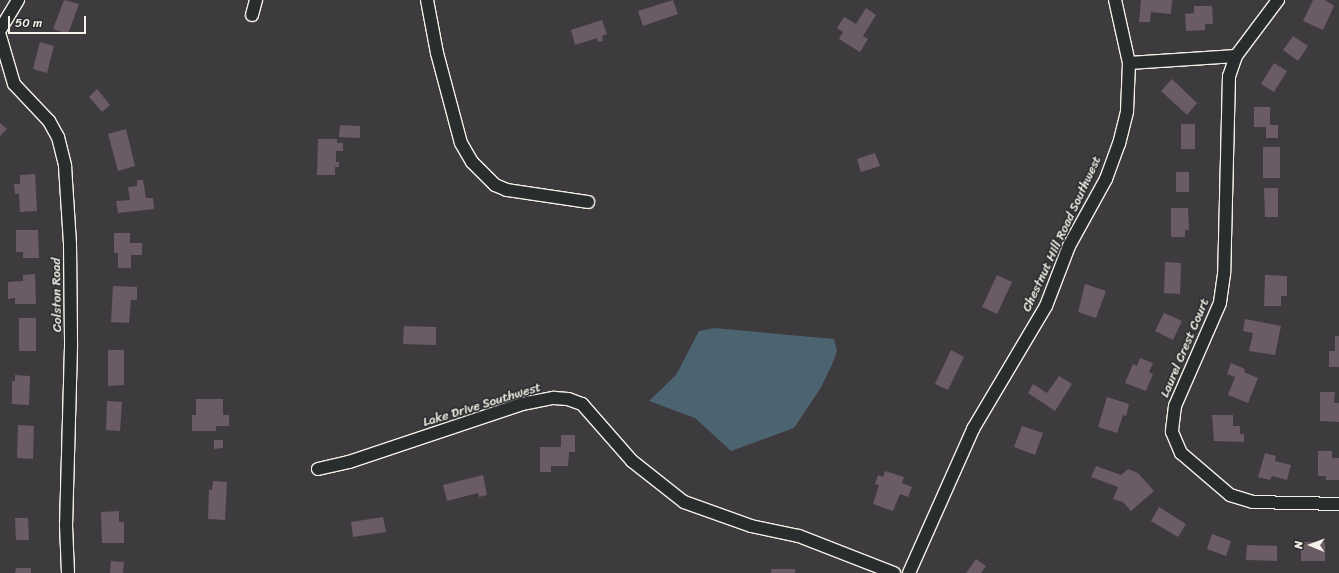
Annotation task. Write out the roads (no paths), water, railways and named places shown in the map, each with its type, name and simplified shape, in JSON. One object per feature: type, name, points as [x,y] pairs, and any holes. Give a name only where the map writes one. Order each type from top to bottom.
[{"type":"street","points":[[0,30],[18,0]]},
{"type":"street","points":[[252,15],[256,0]]},
{"type":"street","points":[[428,0],[437,53],[455,121],[461,143],[472,162],[495,185],[507,190],[588,202]]},
{"type":"street","name":"Chestnut Hill Road Southwest","points":[[909,573],[973,429],[1046,306],[1069,246],[1106,179],[1119,144],[1127,111],[1129,63],[1115,0]]},
{"type":"street","name":"Laurel Crest Court","points":[[1278,0],[1236,56],[1229,76],[1224,274],[1220,303],[1175,406],[1172,432],[1180,453],[1230,495],[1252,502],[1339,504]]},
{"type":"street","name":"Colston Road","points":[[0,36],[14,84],[49,121],[58,137],[65,166],[70,244],[71,331],[66,525],[68,573]]},
{"type":"street","points":[[1129,63],[1236,56]]},
{"type":"street","name":"Lake Drive Southwest","points":[[318,469],[349,462],[528,403],[554,398],[568,399],[582,404],[632,461],[684,502],[751,526],[799,536],[894,573]]},
{"type":"water","points":[[714,328],[834,339],[837,351],[831,367],[820,389],[794,428],[731,451],[695,418],[649,401],[676,375],[699,331]]}]
